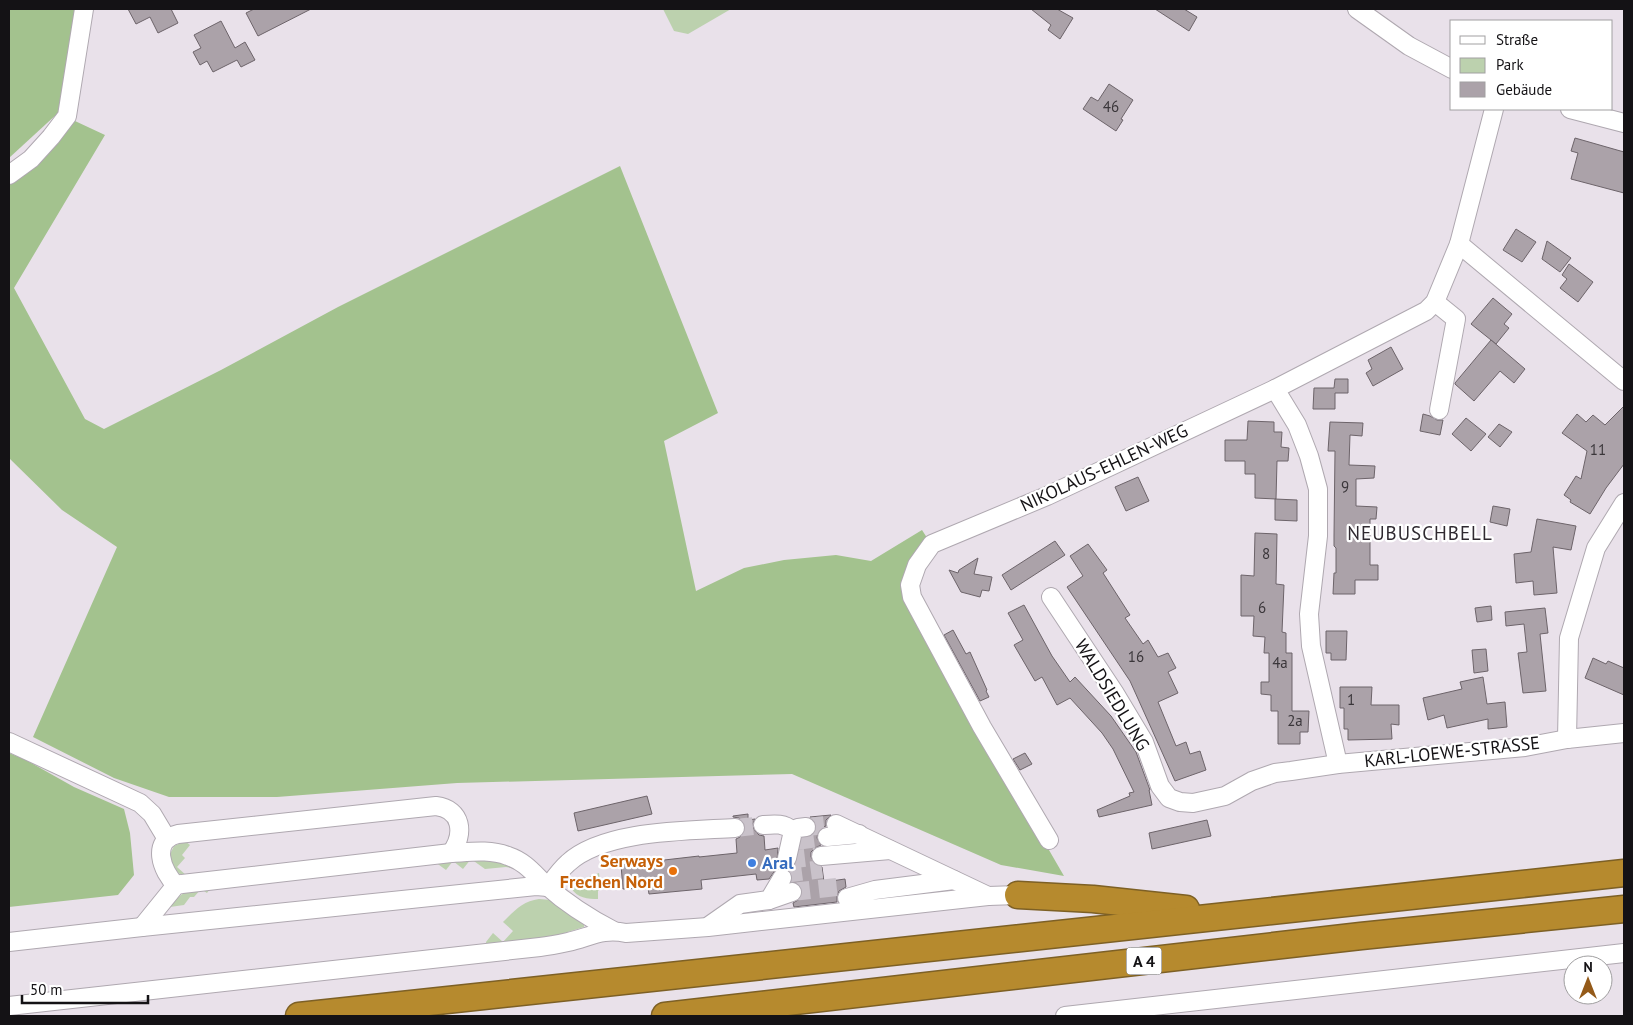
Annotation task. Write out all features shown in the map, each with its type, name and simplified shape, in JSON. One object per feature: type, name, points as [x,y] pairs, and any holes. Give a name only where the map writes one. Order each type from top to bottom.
[{"type":"highway","name":"A 4","points":[[300,1016],[1624,873]]},
{"type":"highway","points":[[1018,895],[1094,899],[1237,915]]},
{"type":"highway","name":"A 4","points":[[665,1016],[1361,936],[1624,909]]},
{"type":"street","points":[[9,175],[31,159],[67,116],[84,9]]},
{"type":"street","points":[[1357,9],[1409,46],[1450,68]]},
{"type":"street","name":"NIKOLAUS-EHLEN-WEG","points":[[1049,840],[982,727],[912,597],[910,585],[916,565],[932,544],[1047,496],[1275,389],[1426,312],[1435,302],[1459,244],[1494,110]]},
{"type":"street","points":[[1574,110],[1624,123]]},
{"type":"street","points":[[1459,244],[1624,380]]},
{"type":"street","points":[[1435,302],[1456,319],[1438,410]]},
{"type":"street","points":[[1275,389],[1297,425],[1309,456],[1318,490],[1318,536],[1309,614],[1312,646],[1338,764]]},
{"type":"street","points":[[1567,739],[1569,638],[1596,548],[1624,503]]},
{"type":"street","name":"WALDSIEDLUNG","points":[[1051,597],[1114,692],[1144,742],[1160,786],[1168,798],[1180,802],[1194,803],[1225,796],[1252,781],[1275,773],[1338,764]]},
{"type":"street","name":"KARL-LOEWE-STRASSE","points":[[1338,764],[1525,747],[1567,739],[1624,733]]},
{"type":"street","points":[[9,742],[140,803],[152,814],[167,839]]},
{"type":"street","points":[[176,886],[168,878],[161,860],[162,848],[167,839],[178,834],[436,806],[444,807],[453,814],[458,823],[460,834],[457,845],[451,853]]},
{"type":"street","points":[[763,825],[778,824],[788,826],[794,840]]},
{"type":"street","points":[[548,887],[568,863],[584,852],[614,841],[644,834],[735,828]]},
{"type":"street","points":[[832,830],[860,834],[988,896]]},
{"type":"street","points":[[822,863],[855,853],[890,850]]},
{"type":"street","points":[[142,927],[176,886],[451,853],[488,851],[508,856],[528,867],[548,887],[593,920],[614,930],[626,933],[708,927],[988,896],[1018,895]]},
{"type":"street","points":[[846,892],[955,880]]},
{"type":"street","points":[[9,942],[536,886],[548,887]]},
{"type":"street","points":[[708,927],[740,904],[769,900],[789,891],[769,900]]},
{"type":"street","points":[[9,1006],[540,947],[569,942],[592,934],[614,930]]},
{"type":"street","points":[[1065,1016],[1624,953]]},
{"type":"green space","points":[[9,9],[75,9],[58,113],[9,158]]},
{"type":"green space","points":[[663,9],[731,9],[688,34],[674,31]]},
{"type":"green space","points":[[75,121],[105,135],[14,288],[85,419],[104,429],[221,370],[338,307],[620,166],[718,413],[664,441],[696,591],[744,568],[784,560],[836,555],[871,561],[922,530],[931,544],[909,594],[957,691],[1064,876],[1001,865],[792,774],[457,783],[277,797],[169,797],[114,778],[33,737],[117,547],[62,510],[9,458],[9,184]]},
{"type":"green space","points":[[9,753],[26,760],[74,787],[124,809],[130,833],[134,875],[118,895],[9,907]]},
{"type":"green space","points":[[185,841],[190,845],[182,855],[185,858],[177,867],[187,876],[177,872],[169,856],[174,846]]},
{"type":"green space","points":[[488,857],[521,870],[506,867],[485,869],[471,859],[463,869],[453,861],[446,870],[435,862]]},
{"type":"green space","points":[[599,873],[601,889],[598,891],[598,899],[580,896],[571,888],[573,883]]},
{"type":"green space","points":[[213,884],[207,893],[201,889],[194,897],[190,897],[184,905],[170,907],[179,896],[189,890]]},
{"type":"green space","points":[[539,899],[551,900],[584,925],[584,927],[548,938],[486,945],[486,942],[493,933],[503,942],[513,931],[503,922],[523,904]]},
{"type":"building","points":[[128,9],[171,9],[178,23],[158,33],[150,17],[136,24]]},
{"type":"building","points":[[254,9],[311,9],[258,36],[246,13]]},
{"type":"building","points":[[1031,9],[1057,9],[1073,18],[1060,39],[1048,30],[1051,25]]},
{"type":"building","points":[[1155,9],[1184,9],[1197,17],[1189,31]]},
{"type":"building","points":[[221,21],[235,48],[245,42],[255,60],[241,67],[237,60],[213,72],[207,61],[200,65],[193,52],[201,48],[194,35]]},
{"type":"building","points":[[1109,84],[1133,100],[1116,131],[1083,109],[1091,97],[1098,101]]},
{"type":"building","points":[[1575,138],[1624,152],[1624,193],[1571,179],[1578,153],[1571,151]]},
{"type":"building","points":[[1516,229],[1536,242],[1522,262],[1503,250]]},
{"type":"building","points":[[1547,241],[1571,258],[1560,272],[1542,259]]},
{"type":"building","points":[[1569,264],[1593,282],[1578,302],[1560,288],[1567,279],[1562,275]]},
{"type":"building","points":[[1493,298],[1512,314],[1504,324],[1509,328],[1496,344],[1471,324]]},
{"type":"building","points":[[1491,340],[1525,369],[1514,383],[1500,371],[1474,401],[1455,383]]},
{"type":"building","points":[[1391,347],[1403,369],[1373,386],[1366,373],[1372,369],[1368,360]]},
{"type":"building","points":[[1335,379],[1348,379],[1348,393],[1335,393],[1335,409],[1313,409],[1314,388],[1334,388]]},
{"type":"building","points":[[1624,406],[1624,464],[1590,514],[1570,502],[1571,500],[1564,495],[1576,476],[1581,479],[1587,451],[1562,433],[1577,414],[1586,422],[1593,415],[1605,425]]},
{"type":"building","points":[[1423,414],[1437,420],[1443,420],[1440,435],[1420,431]]},
{"type":"building","points":[[1466,418],[1486,434],[1471,451],[1452,434]]},
{"type":"building","points":[[1248,421],[1274,422],[1274,432],[1282,432],[1281,447],[1289,448],[1288,461],[1277,461],[1276,499],[1255,498],[1255,474],[1245,474],[1245,461],[1225,461],[1225,440],[1247,440]]},
{"type":"building","points":[[1330,422],[1363,423],[1362,436],[1350,435],[1349,465],[1375,466],[1374,478],[1356,479],[1356,506],[1377,507],[1376,519],[1370,519],[1370,565],[1378,565],[1378,580],[1355,580],[1355,594],[1333,594],[1334,573],[1336,573],[1336,548],[1334,546],[1335,451],[1328,451]]},
{"type":"building","points":[[1499,424],[1512,432],[1500,447],[1488,437]]},
{"type":"building","points":[[1138,477],[1149,501],[1126,511],[1115,487]]},
{"type":"building","points":[[1275,499],[1297,500],[1297,521],[1275,520]]},
{"type":"building","points":[[1493,506],[1510,509],[1507,526],[1490,522]]},
{"type":"building","points":[[1537,519],[1576,526],[1571,550],[1553,547],[1557,593],[1534,595],[1533,581],[1516,583],[1514,554],[1531,552]]},
{"type":"building","points":[[1255,533],[1277,534],[1276,584],[1284,585],[1282,632],[1286,633],[1286,653],[1292,653],[1292,711],[1309,711],[1308,732],[1300,732],[1300,744],[1278,744],[1278,711],[1271,711],[1271,695],[1261,694],[1261,682],[1269,682],[1269,653],[1264,653],[1265,637],[1253,636],[1254,616],[1241,616],[1241,575],[1254,576]]},
{"type":"building","points":[[1055,541],[1065,555],[1011,590],[1002,575]]},
{"type":"building","points":[[1088,544],[1107,570],[1103,573],[1130,615],[1125,618],[1143,644],[1148,640],[1158,657],[1168,653],[1176,668],[1168,672],[1178,693],[1158,702],[1176,746],[1186,742],[1190,754],[1200,751],[1206,770],[1175,781],[1130,681],[1067,587],[1083,576],[1070,556]]},
{"type":"building","points":[[978,558],[974,574],[992,577],[989,591],[982,590],[980,597],[961,592],[949,570],[958,573],[959,570]]},
{"type":"building","points":[[1024,605],[1052,656],[1070,682],[1075,677],[1111,716],[1136,752],[1150,790],[1152,805],[1099,817],[1097,810],[1130,796],[1129,793],[1134,792],[1113,749],[1102,733],[1070,698],[1057,705],[1042,677],[1035,681],[1014,645],[1023,640],[1008,613]]},
{"type":"building","points":[[1491,606],[1492,620],[1477,622],[1475,608]]},
{"type":"building","points":[[1545,608],[1548,633],[1540,634],[1546,691],[1523,693],[1518,653],[1527,652],[1524,624],[1506,626],[1505,612]]},
{"type":"building","points":[[953,630],[966,654],[970,652],[989,697],[980,701],[944,635]]},
{"type":"building","points":[[1326,631],[1347,631],[1346,660],[1331,660],[1331,653],[1326,653]]},
{"type":"building","points":[[1486,649],[1488,671],[1474,673],[1472,650]]},
{"type":"building","points":[[1593,658],[1606,664],[1608,661],[1624,668],[1624,695],[1585,678]]},
{"type":"building","points":[[1483,677],[1487,704],[1505,702],[1507,727],[1488,729],[1488,719],[1447,728],[1444,715],[1428,720],[1423,698],[1462,689],[1460,682]]},
{"type":"building","points":[[1340,687],[1372,687],[1371,705],[1399,705],[1399,725],[1391,724],[1392,739],[1348,740],[1348,729],[1344,729],[1344,708],[1340,708]]},
{"type":"building","points":[[1025,753],[1032,764],[1020,770],[1013,759]]},
{"type":"building","points":[[647,796],[652,814],[578,831],[574,813]]},
{"type":"building","points":[[748,814],[748,820],[755,819],[752,825],[755,831],[759,835],[764,836],[765,850],[778,848],[777,861],[783,868],[776,869],[769,879],[757,880],[756,874],[701,880],[702,889],[649,894],[648,888],[623,889],[621,865],[737,853],[736,839],[744,833],[746,827],[744,822],[733,816]]},
{"type":"building","points":[[831,815],[826,820],[826,826],[818,832],[817,838],[821,845],[811,852],[811,857],[816,865],[822,867],[824,882],[845,879],[846,887],[839,891],[837,902],[794,907],[793,903],[800,899],[802,889],[799,884],[792,882],[791,873],[786,868],[791,868],[795,865],[802,838],[812,836],[816,832],[814,820],[810,817]]},
{"type":"building","points":[[1207,820],[1211,836],[1152,849],[1149,833]]},
{"type":"tunnel","points":[[806,827],[836,824]]},
{"type":"tunnel","points":[[735,828],[763,825]]},
{"type":"tunnel","points":[[796,841],[827,837]]},
{"type":"tunnel","points":[[787,860],[821,856]]},
{"type":"tunnel","points":[[784,874],[822,869]]},
{"type":"tunnel","points":[[792,892],[845,886]]},
{"type":"place","name":"Aral","points":[[752,863]]},
{"type":"place","name":"Serways Frechen Nord","points":[[673,871]]},
{"type":"district","name":"NEUBUSCHBELL","points":[[1420,533]]}]
